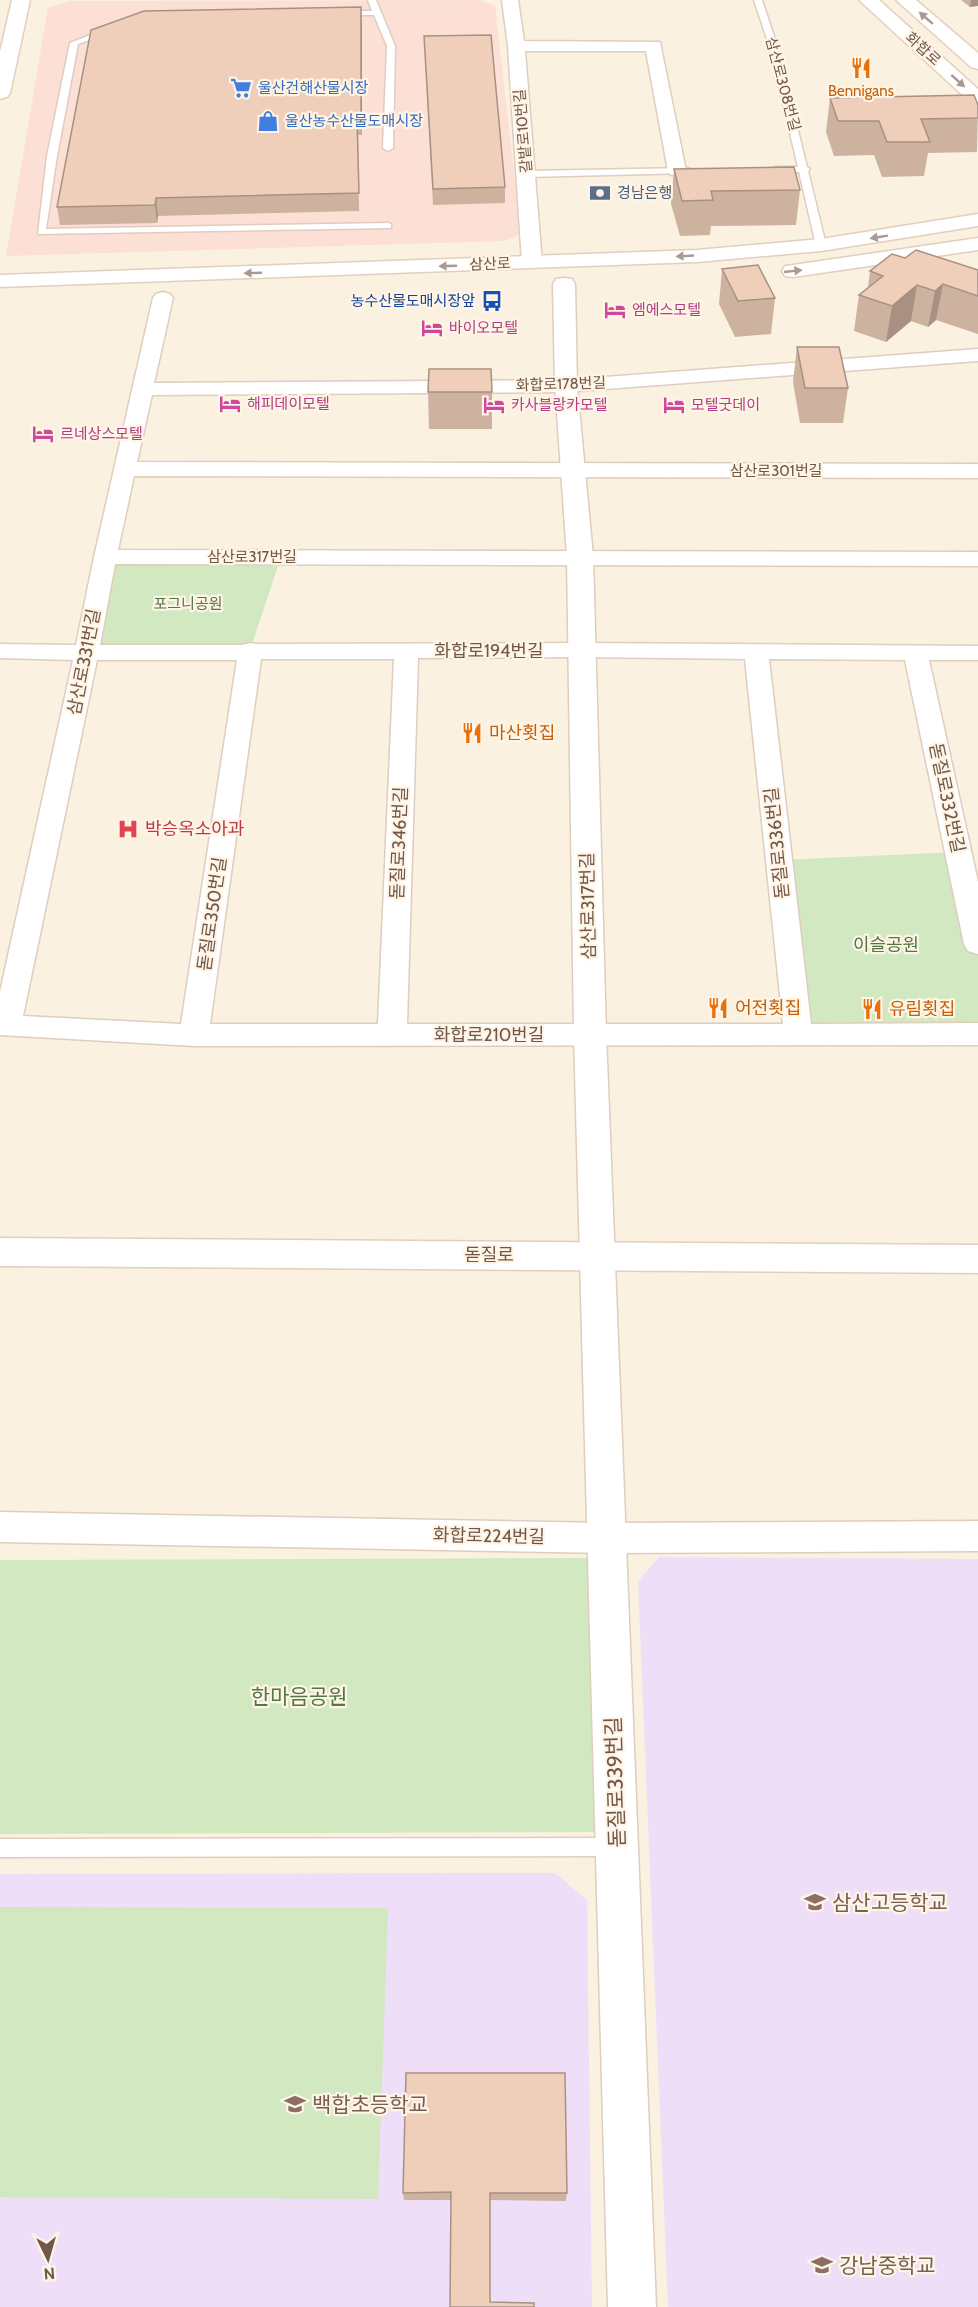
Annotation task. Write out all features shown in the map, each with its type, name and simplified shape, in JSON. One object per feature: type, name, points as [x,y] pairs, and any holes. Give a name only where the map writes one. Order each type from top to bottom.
[{"type":"main road","points":[[0,93],[21,0]]},
{"type":"main road","name":"화합로","points":[[868,0],[978,99]]},
{"type":"main road","name":"화합로","points":[[905,0],[978,63]]},
{"type":"main road","points":[[918,230],[954,217],[978,201]]},
{"type":"main road","name":"삼산로","points":[[0,281],[697,256],[821,245],[978,220]]},
{"type":"main road","points":[[768,273],[842,265],[978,244]]},
{"type":"main road","points":[[945,249],[978,249]]},
{"type":"main road","name":"삼산로317번길","points":[[564,284],[566,386],[574,470],[583,650],[591,1034],[599,1256]]},
{"type":"main road","name":"돋질로","points":[[0,1252],[978,1259]]},
{"type":"main road","name":"돋질로339번길","points":[[599,1256],[632,2307]]},
{"type":"street","name":"갈밭로10번길","points":[[510,0],[516,46],[532,263]]},
{"type":"street","points":[[516,46],[654,46],[677,171]]},
{"type":"street","name":"삼산로331번길","points":[[4,1025],[163,298]]},
{"type":"street","name":"화합로178번길","points":[[144,389],[566,386],[978,355]]},
{"type":"street","points":[[124,469],[574,470]]},
{"type":"street","name":"삼산로301번길","points":[[574,470],[978,471]]},
{"type":"street","points":[[579,556],[978,559]]},
{"type":"street","name":"삼산로317번길","points":[[105,557],[579,556]]},
{"type":"street","name":"화합로194번길","points":[[0,651],[87,653],[250,650],[978,652]]},
{"type":"street","name":"돋질로350번길","points":[[194,1035],[250,650]]},
{"type":"street","name":"돋질로346번길","points":[[392,1035],[406,651]]},
{"type":"street","name":"돋질로336번길","points":[[756,651],[798,1034]]},
{"type":"street","name":"돋질로332번길","points":[[915,652],[978,944]]},
{"type":"street","name":"화합로210번길","points":[[4,1025],[194,1035],[978,1034]]},
{"type":"street","name":"화합로224번길","points":[[0,1527],[607,1538],[978,1536]]},
{"type":"lane","points":[[372,0],[391,46],[388,148]]},
{"type":"lane","name":"삼산로308번길","points":[[759,0],[805,169],[821,245]]},
{"type":"lane","points":[[329,14],[376,13]]},
{"type":"lane","points":[[114,28],[74,43],[52,156],[41,232],[388,226]]},
{"type":"lane","points":[[770,170],[805,169]]},
{"type":"lane","points":[[526,174],[700,171]]},
{"type":"lane","points":[[0,1848],[617,1847]]},
{"type":"shaded area","name":"울산농수산물도매시장","points":[[480,0],[495,6],[521,234],[505,241],[6,256],[48,8],[69,1]]},
{"type":"shaded area","name":"삼산고등학교","points":[[659,1557],[978,1559],[978,2307],[668,2307],[638,1581]]},
{"type":"shaded area","name":"백합초등학교","points":[[555,1873],[587,1900],[592,2307],[0,2307],[0,1874]]},
{"type":"green space","name":"포그니공원","points":[[105,557],[281,557],[250,650],[87,653]]},
{"type":"green space","name":"이슬공원","points":[[958,852],[978,944],[978,1034],[798,1034],[779,860]]},
{"type":"green space","name":"한마음공원","points":[[593,1558],[604,1832],[0,1834],[0,1560]]},
{"type":"green space","points":[[0,1907],[388,1908],[378,2199],[0,2197]]},
{"type":"building","points":[[361,7],[361,118],[357,118],[359,193],[156,198],[155,205],[57,207],[91,30],[144,11]]},
{"type":"building","points":[[491,35],[505,187],[433,189],[424,36]]},
{"type":"building","points":[[974,95],[978,105],[978,118],[921,119],[930,142],[887,142],[879,121],[838,121],[830,98]]},
{"type":"building","points":[[794,167],[800,190],[711,191],[713,200],[682,201],[674,169]]},
{"type":"building","points":[[916,250],[978,270],[978,296],[943,284],[935,291],[917,285],[892,306],[859,295],[883,276],[870,271],[892,254],[905,258]]},
{"type":"building","points":[[758,265],[775,298],[738,301],[722,269]]},
{"type":"building","points":[[797,347],[839,347],[848,388],[805,388]]},
{"type":"building","points":[[429,369],[491,369],[492,392],[428,392]]},
{"type":"building","points":[[406,2073],[565,2073],[567,2193],[490,2193],[490,2302],[534,2303],[534,2307],[450,2307],[451,2192],[403,2193]]},
{"type":"place","name":"Bennigans","points":[[861,68]]},
{"type":"place","name":"울산건해산물시장","points":[[241,88]]},
{"type":"place","name":"울산농수산물도매시장","points":[[268,121]]},
{"type":"place","name":"경남은행","points":[[600,193]]},
{"type":"place","name":"농수산물도매시장앞","points":[[492,301]]},
{"type":"place","name":"엠에스모텔","points":[[615,310]]},
{"type":"place","name":"바이오모텔","points":[[432,328]]},
{"type":"place","name":"해피데이모텔","points":[[230,404]]},
{"type":"place","name":"카사블랑카모텔","points":[[494,405]]},
{"type":"place","name":"모텔굿데이","points":[[674,405]]},
{"type":"place","name":"르네상스모텔","points":[[43,434]]},
{"type":"place","name":"마산횟집","points":[[472,733]]},
{"type":"place","name":"박승옥소아과","points":[[128,829]]},
{"type":"place","name":"어전횟집","points":[[718,1008]]},
{"type":"place","name":"유림횟집","points":[[872,1009]]},
{"type":"place","name":"삼산고등학교","points":[[815,1902]]},
{"type":"place","name":"백합초등학교","points":[[295,2104]]},
{"type":"place","name":"강남중학교","points":[[822,2265]]}]
